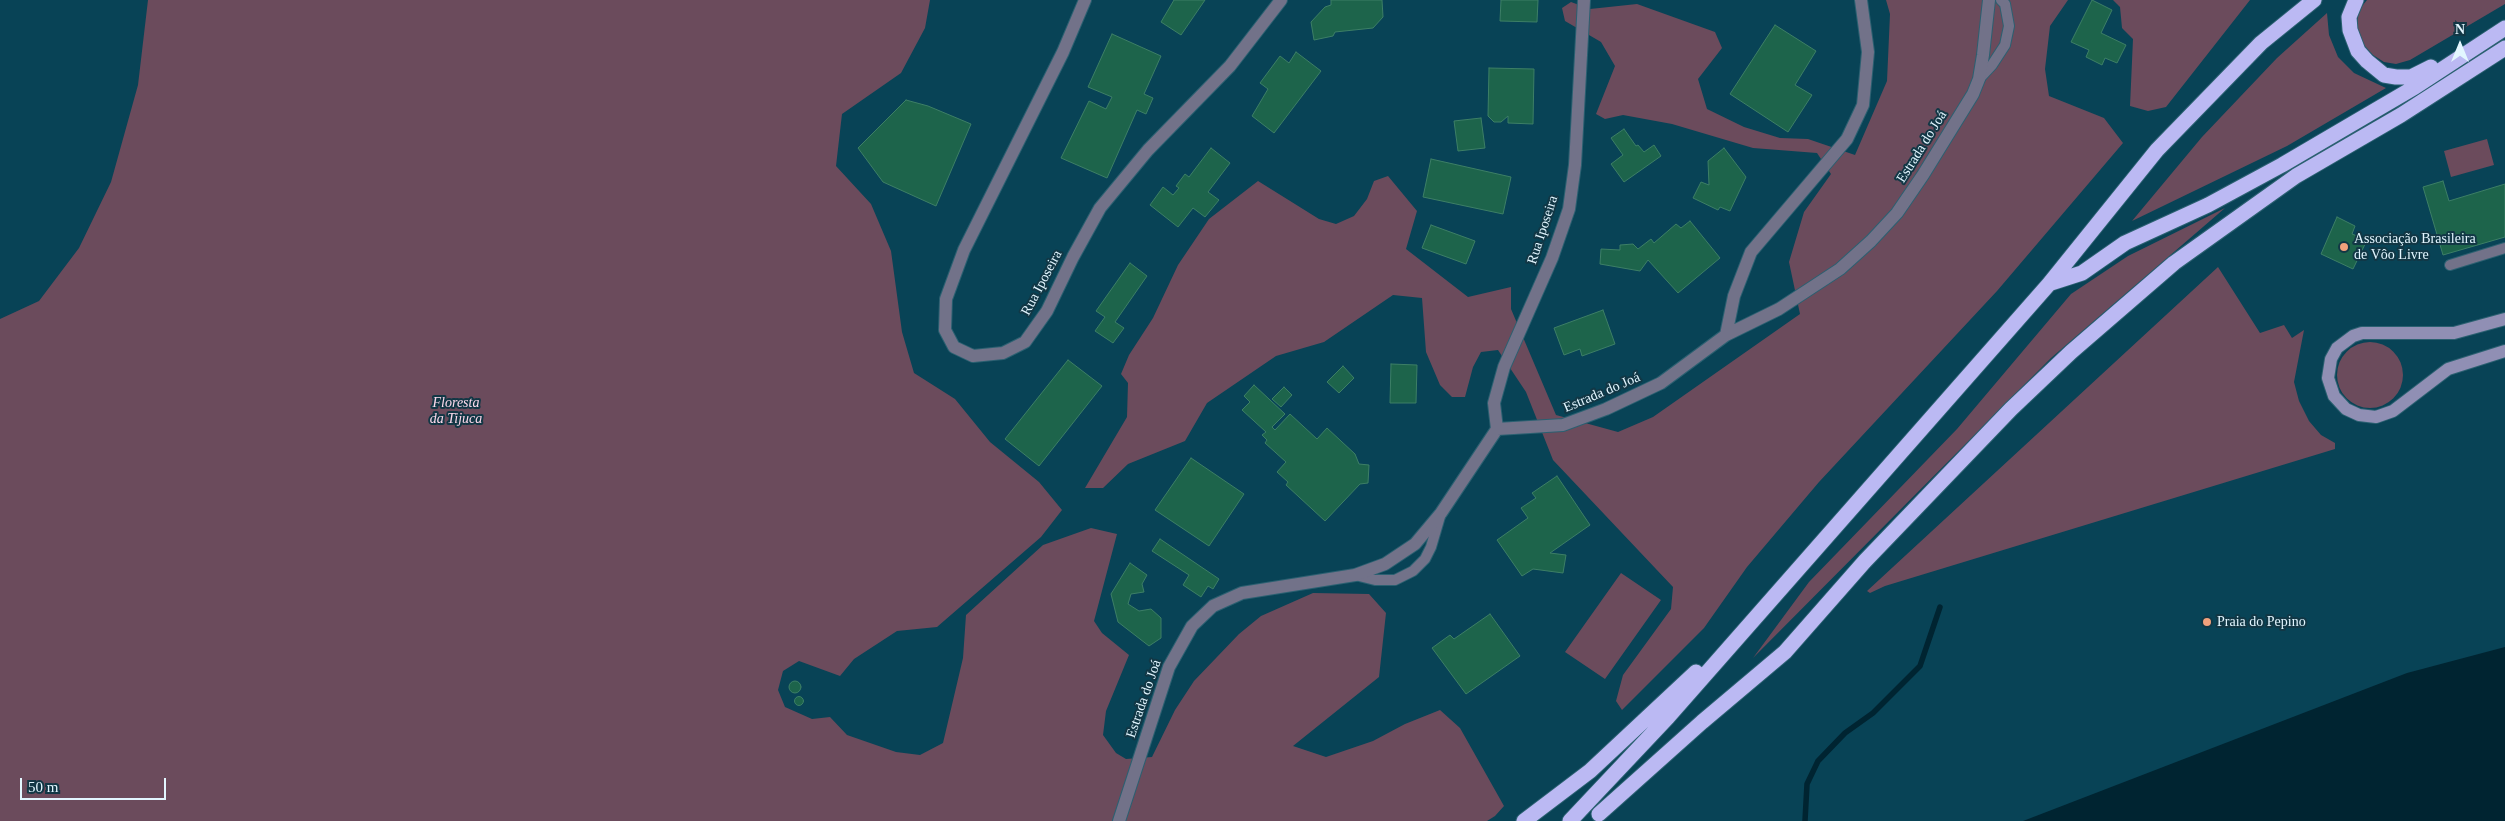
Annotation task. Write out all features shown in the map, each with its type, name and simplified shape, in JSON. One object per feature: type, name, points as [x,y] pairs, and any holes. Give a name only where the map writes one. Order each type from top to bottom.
[{"type":"highway","points":[[1570,821],[1668,717],[2049,284],[2157,150],[2261,43],[2314,0]]},
{"type":"highway","points":[[2356,0],[2349,16],[2350,30],[2358,51],[2384,75],[2396,78],[2411,76],[2424,71],[2505,20]]},
{"type":"highway","points":[[2049,284],[2082,273],[2125,243],[2208,205],[2274,170],[2415,87],[2505,28]]},
{"type":"highway","points":[[1599,814],[1702,722],[1785,652],[1865,561],[2012,409],[2071,352],[2174,263],[2296,176],[2401,115],[2505,48]]},
{"type":"highway","points":[[1524,821],[1590,771],[1747,625]]},
{"type":"street","name":"Rua Iposeira","points":[[1085,0],[1063,52],[964,250],[946,300],[945,330],[954,347],[973,356],[1004,353],[1025,342],[1047,311],[1073,257],[1100,208],[1148,150],[1230,66],[1281,0]]},
{"type":"street","name":"Rua Iposeira","points":[[1497,429],[1494,403],[1504,366],[1552,258],[1568,209],[1575,165],[1584,0]]},
{"type":"street","points":[[1726,335],[1734,296],[1751,252],[1847,140],[1863,105],[1868,52],[1861,0]]},
{"type":"street","name":"Estrada do Joá","points":[[1119,821],[1169,667],[1192,626],[1213,606],[1242,593],[1355,575],[1385,564],[1415,544],[1441,513],[1497,429],[1564,425],[1606,410],[1661,383],[1726,335],[1779,309],[1840,269],[1871,241],[1897,213],[1973,94],[1979,79],[1989,0]]},
{"type":"street","points":[[2505,319],[2463,331],[2444,334],[2362,333],[2346,340],[2337,348],[2331,359],[2328,378],[2334,396],[2346,409],[2358,415],[2376,417],[2393,411],[2448,370],[2505,351]]},
{"type":"lane","points":[[1979,79],[2006,45],[2009,26],[2005,4],[2001,0]]},
{"type":"lane","points":[[2450,265],[2505,248]]},
{"type":"lane","points":[[1355,575],[1375,580],[1395,580],[1413,571],[1425,560],[1432,547],[1441,513]]},
{"type":"green space","name":"Floresta da Tijuca","points":[[148,0],[930,0],[925,28],[901,73],[842,114],[836,166],[871,204],[891,251],[902,332],[914,373],[955,399],[990,442],[1039,482],[1062,510],[1041,537],[937,627],[897,631],[854,659],[840,676],[799,661],[783,671],[778,690],[785,707],[812,719],[830,717],[847,735],[896,752],[920,755],[943,743],[963,658],[966,615],[1043,545],[1091,528],[1117,534],[1094,621],[1102,633],[1129,655],[1106,711],[1103,735],[1116,753],[1126,759],[1152,757],[1175,710],[1194,681],[1239,634],[1261,616],[1313,593],[1369,594],[1386,613],[1379,677],[1293,746],[1326,757],[1373,741],[1405,724],[1440,710],[1460,728],[1504,806],[1495,816],[1487,821],[0,821],[0,319],[39,301],[79,248],[111,182],[138,85]]},
{"type":"green space","points":[[1886,0],[2068,0],[2050,26],[2045,69],[2049,96],[2104,118],[2123,143],[1997,291],[1819,482],[1747,567],[1704,628],[1622,710],[1616,701],[1623,675],[1671,609],[1673,587],[1553,460],[1526,392],[1498,350],[1481,352],[1473,367],[1465,397],[1452,397],[1440,385],[1426,352],[1422,298],[1393,295],[1324,342],[1276,356],[1207,403],[1185,441],[1128,464],[1103,488],[1085,488],[1127,417],[1128,383],[1121,374],[1129,355],[1153,318],[1178,265],[1209,219],[1258,181],[1319,219],[1336,224],[1354,216],[1367,199],[1374,181],[1388,176],[1417,211],[1406,249],[1468,297],[1511,287],[1511,309],[1556,415],[1618,432],[1653,417],[1800,314],[1789,262],[1804,212],[1831,174],[1817,153],[1753,148],[1672,124],[1623,115],[1605,119],[1596,114],[1615,66],[1601,42],[1565,21],[1562,8],[1571,2],[1590,9],[1637,4],[1715,32],[1722,48],[1698,79],[1707,109],[1744,127],[1780,138],[1808,139],[1855,155],[1887,81],[1890,14]]},
{"type":"green space","points":[[2113,0],[2250,0],[2166,107],[2148,111],[2130,106],[2133,39],[2122,28],[2120,7]]},
{"type":"green space","points":[[2367,0],[2505,0],[2505,4],[2410,60],[2396,64],[2384,62],[2373,55],[2362,43],[2357,28],[2358,11]]},
{"type":"green space","points":[[2327,13],[2329,35],[2338,57],[2354,73],[2386,88],[2287,146],[2132,221],[2202,137],[2277,58]]},
{"type":"green space","points":[[2487,139],[2494,165],[2451,177],[2444,151]]},
{"type":"green space","points":[[2225,208],[2051,358],[1753,658],[1809,582],[1957,429],[2071,294],[2128,256]]},
{"type":"green space","points":[[2218,267],[2260,333],[2284,325],[2292,338],[2304,330],[2294,382],[2299,401],[2309,421],[2321,435],[2335,443],[2335,449],[1885,586],[1870,593],[1867,591]]},
{"type":"green space","points":[[2370,342],[2383,345],[2393,352],[2400,362],[2403,375],[2400,388],[2393,398],[2383,405],[2370,408],[2357,405],[2347,398],[2340,388],[2337,375],[2340,362],[2347,352],[2357,345]]},
{"type":"green space","points":[[1621,573],[1661,600],[1605,679],[1565,652]]},
{"type":"water","points":[[2505,647],[2505,821],[2023,821],[2407,673]]},
{"type":"building","points":[[1174,0],[1205,0],[1181,35],[1161,22]]},
{"type":"building","points":[[1331,0],[1382,0],[1383,17],[1373,28],[1335,32],[1333,36],[1314,40],[1311,22],[1325,7],[1331,5]]},
{"type":"building","points":[[1501,0],[1538,0],[1537,22],[1500,21]]},
{"type":"building","points":[[2092,0],[2112,10],[2101,33],[2126,45],[2117,63],[2105,58],[2102,65],[2086,57],[2089,50],[2071,42]]},
{"type":"building","points":[[1775,25],[1816,51],[1795,85],[1812,95],[1788,132],[1730,94]]},
{"type":"building","points":[[1112,34],[1161,56],[1144,94],[1153,98],[1146,114],[1137,110],[1107,178],[1061,158],[1089,101],[1106,109],[1112,97],[1088,87]]},
{"type":"building","points":[[1296,52],[1321,71],[1274,133],[1252,116],[1268,89],[1260,83],[1280,56],[1289,63]]},
{"type":"building","points":[[1489,68],[1534,69],[1533,124],[1508,123],[1508,116],[1501,122],[1494,122],[1488,116]]},
{"type":"building","points":[[906,100],[928,106],[971,124],[936,206],[883,182],[858,148]]},
{"type":"building","points":[[1481,118],[1485,148],[1458,151],[1454,121]]},
{"type":"building","points":[[1624,129],[1636,146],[1638,145],[1644,152],[1654,145],[1661,156],[1624,182],[1611,164],[1623,155],[1611,138]]},
{"type":"building","points":[[1211,148],[1230,163],[1208,192],[1219,200],[1205,217],[1193,208],[1178,227],[1150,205],[1163,187],[1173,195],[1179,188],[1176,186],[1185,174],[1189,177]]},
{"type":"building","points":[[1724,148],[1746,177],[1730,211],[1720,207],[1718,210],[1693,198],[1701,182],[1709,185],[1708,161]]},
{"type":"building","points":[[1431,159],[1511,177],[1503,214],[1423,197]]},
{"type":"building","points":[[2443,181],[2449,201],[2505,184],[2505,237],[2443,255],[2423,187]]},
{"type":"building","name":"Associação Brasileira de Vôo Livre","points":[[2337,217],[2355,226],[2352,234],[2367,240],[2353,269],[2321,254]]},
{"type":"building","points":[[1690,221],[1720,258],[1678,293],[1648,260],[1640,271],[1600,264],[1601,249],[1620,250],[1620,245],[1633,244],[1638,249],[1651,239],[1654,243],[1676,224],[1681,228]]},
{"type":"building","points":[[1431,225],[1475,241],[1466,264],[1422,248]]},
{"type":"building","points":[[1130,263],[1147,276],[1115,322],[1124,328],[1113,343],[1095,331],[1105,317],[1096,311]]},
{"type":"building","points":[[1603,310],[1615,344],[1582,356],[1580,349],[1564,355],[1554,328]]},
{"type":"building","points":[[1068,360],[1102,386],[1039,466],[1005,439]]},
{"type":"building","points":[[1391,364],[1417,365],[1416,403],[1390,403]]},
{"type":"building","points":[[1343,366],[1354,378],[1339,393],[1327,382]]},
{"type":"building","points":[[1254,385],[1285,414],[1272,427],[1275,430],[1290,414],[1317,439],[1327,428],[1355,454],[1359,464],[1369,465],[1368,483],[1360,484],[1325,521],[1286,485],[1288,482],[1277,472],[1286,462],[1265,443],[1267,440],[1262,435],[1266,432],[1242,410],[1250,402],[1244,396]]},
{"type":"building","points":[[1284,387],[1292,395],[1281,407],[1272,399]]},
{"type":"building","points":[[1191,458],[1244,494],[1209,546],[1155,510]]},
{"type":"building","points":[[1557,476],[1590,525],[1550,553],[1566,555],[1563,573],[1533,569],[1522,576],[1497,540],[1528,518],[1521,508],[1536,498],[1532,493]]},
{"type":"building","points":[[1160,539],[1219,579],[1213,589],[1208,586],[1201,597],[1183,585],[1189,575],[1152,551]]},
{"type":"building","points":[[1130,563],[1147,575],[1142,584],[1144,592],[1131,594],[1128,604],[1139,611],[1151,609],[1161,618],[1161,638],[1149,646],[1118,622],[1111,594]]},
{"type":"building","points":[[1490,614],[1520,656],[1466,694],[1432,648],[1450,635],[1454,639]]},
{"type":"building","points":[[793,681],[797,681],[801,687],[797,693],[793,693],[789,689],[789,685]]},
{"type":"building","points":[[799,697],[803,701],[799,705],[795,701]]},
{"type":"waterway","points":[[1805,821],[1807,784],[1818,761],[1845,733],[1873,713],[1920,666],[1940,607]]},
{"type":"place","name":"Associação Brasileira de Vôo Livre","points":[[2344,247]]},
{"type":"place","name":"Praia do Pepino","points":[[2207,622]]}]
